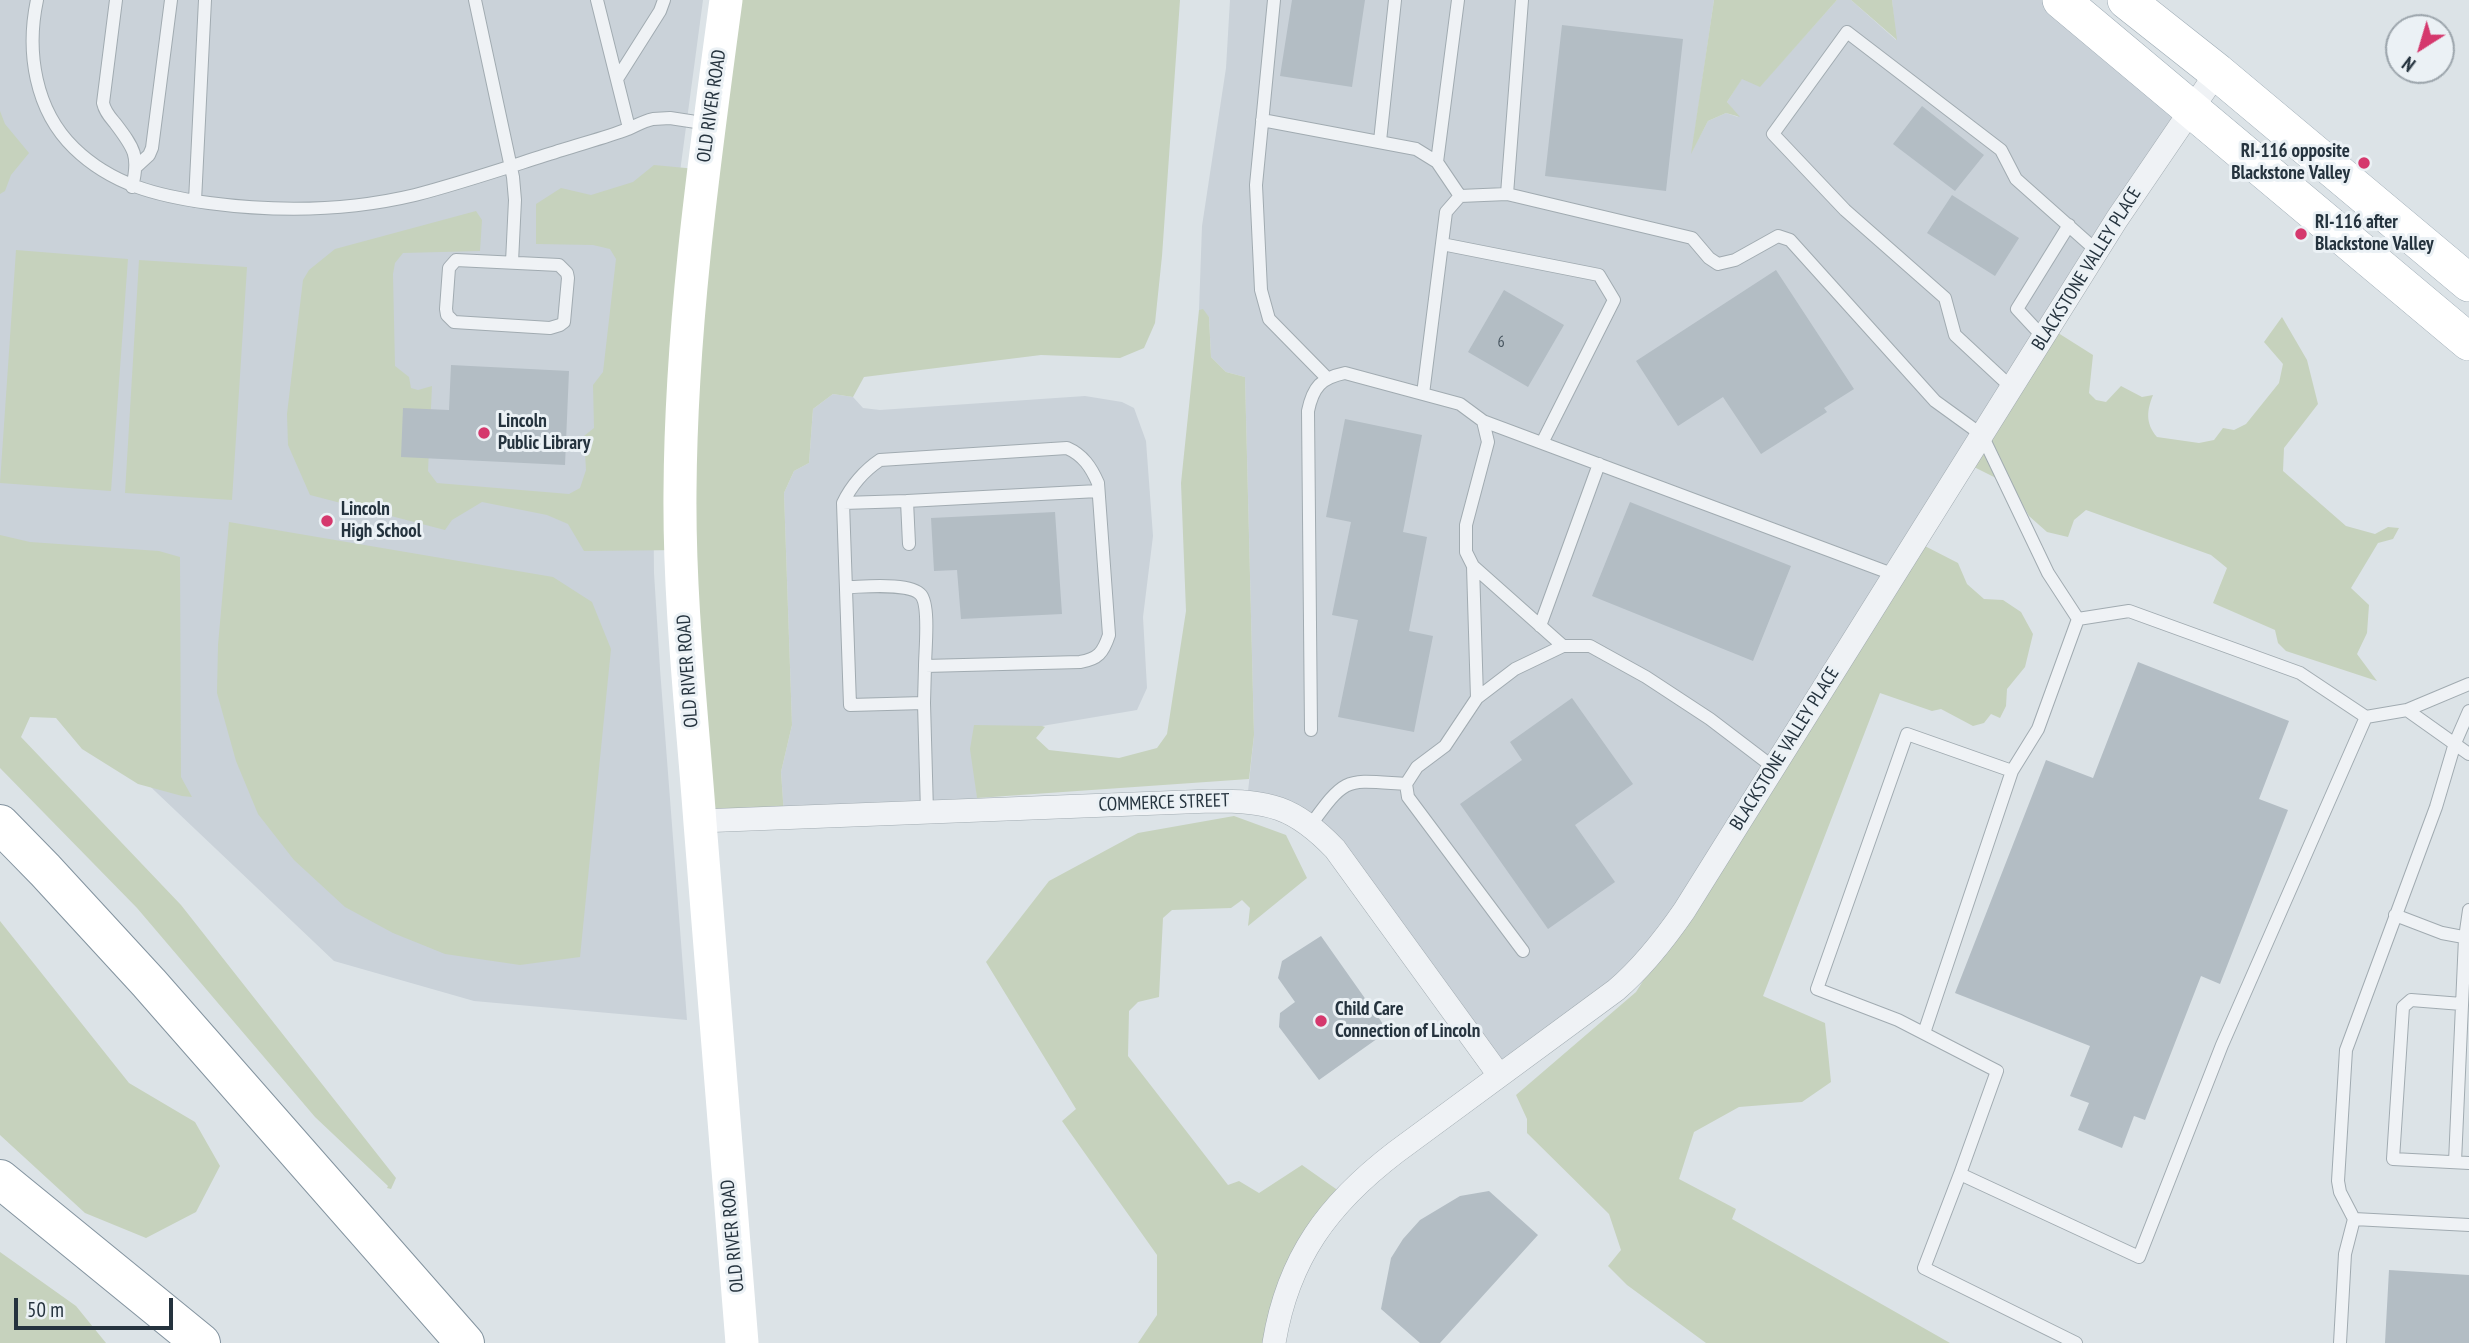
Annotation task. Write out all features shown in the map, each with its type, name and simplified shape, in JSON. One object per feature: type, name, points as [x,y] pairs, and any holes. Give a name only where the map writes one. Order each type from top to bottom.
[{"type":"highway","points":[[0,824],[149,983],[464,1343]]},
{"type":"highway","points":[[0,1179],[201,1343]]},
{"type":"main road","name":"OLD RIVER ROAD","points":[[726,0],[688,316],[680,494],[684,627],[742,1343]]},
{"type":"main road","points":[[2061,0],[2469,342]]},
{"type":"main road","points":[[2126,0],[2217,72],[2469,282]]},
{"type":"street","name":"BLACKSTONE VALLEY PLACE","points":[[1274,1343],[1282,1306],[1295,1268],[1324,1219],[1349,1192],[1380,1164],[1601,1002],[1645,962],[1684,911],[2097,251],[2217,72]]},
{"type":"street","name":"COMMERCE STREET","points":[[700,821],[1238,800],[1281,808],[1310,826],[1349,866],[1499,1075]]},
{"type":"lane","points":[[37,0],[32,45],[38,85],[46,106],[68,142],[109,175],[132,187],[195,201],[276,208],[359,205],[414,195],[661,118],[709,124]]},
{"type":"lane","points":[[116,0],[103,103],[107,113],[130,143],[137,166],[132,187]]},
{"type":"lane","points":[[137,166],[149,155],[152,148],[171,0]]},
{"type":"lane","points":[[195,201],[205,0]]},
{"type":"lane","points":[[475,0],[515,200],[512,262]]},
{"type":"lane","points":[[597,0],[629,128]]},
{"type":"lane","points":[[617,79],[660,11],[664,0]]},
{"type":"lane","points":[[1274,0],[1256,185],[1261,290],[1269,319],[1326,377]]},
{"type":"lane","points":[[1380,141],[1395,0]]},
{"type":"lane","points":[[1437,162],[1458,0]]},
{"type":"lane","points":[[1507,194],[1522,0]]},
{"type":"lane","points":[[2012,387],[1955,335],[1945,298],[1845,211],[1773,134],[1847,32],[2001,150],[2016,179],[2097,251]]},
{"type":"lane","points":[[1262,120],[1416,149],[1437,162],[1460,196]]},
{"type":"lane","points":[[1423,394],[1446,212],[1460,196],[1507,194],[1692,238],[1709,258],[1718,264],[1735,260],[1778,236],[1790,240],[1935,401],[1982,435],[2048,573],[2078,619]]},
{"type":"lane","points":[[2044,338],[2017,309],[2069,225]]},
{"type":"lane","points":[[1442,244],[1599,275],[1614,300],[1542,443]]},
{"type":"lane","points":[[462,260],[512,262],[554,264],[563,268],[568,278],[566,316],[560,325],[550,328],[460,323],[450,319],[446,310],[447,274],[452,263],[462,260]]},
{"type":"lane","points":[[1311,730],[1308,411],[1311,395],[1326,377],[1345,373],[1460,404],[1483,421],[1895,575]]},
{"type":"lane","points":[[1483,421],[1488,442],[1466,525],[1465,552],[1473,566],[1563,646]]},
{"type":"lane","points":[[925,666],[1080,662],[1095,659],[1104,650],[1109,635],[1098,483],[1083,458],[1067,448],[880,460],[847,494],[843,503],[850,705],[925,703]]},
{"type":"lane","points":[[1540,626],[1599,464]]},
{"type":"lane","points":[[843,503],[1098,491]]},
{"type":"lane","points":[[907,501],[909,544]]},
{"type":"lane","points":[[1473,566],[1476,698]]},
{"type":"lane","points":[[846,587],[910,587],[921,596],[925,605],[926,812]]},
{"type":"lane","points":[[2078,619],[2129,611],[2300,673],[2366,717],[2407,710],[2469,684]]},
{"type":"lane","points":[[1924,1034],[2012,771],[2038,729],[2078,619]]},
{"type":"lane","points":[[1523,951],[1408,797],[1406,784],[1417,768],[1445,746],[1476,698],[1515,669],[1563,646],[1590,646],[1646,677],[1710,719],[1773,767]]},
{"type":"lane","points":[[2407,710],[2469,754]]},
{"type":"lane","points":[[2340,1343],[2345,1254],[2354,1219],[2340,1192],[2338,1181],[2346,1050],[2436,807],[2455,743],[2469,711]]},
{"type":"lane","points":[[1960,1174],[2140,1257],[2222,1045],[2366,717]]},
{"type":"lane","points":[[2012,771],[1907,734],[1818,989],[1898,1020],[1997,1072],[1924,1268],[2076,1343]]},
{"type":"lane","points":[[1310,826],[1335,791],[1355,781],[1406,784]]},
{"type":"lane","points":[[2455,1162],[2469,909]]},
{"type":"lane","points":[[2395,915],[2442,933],[2467,938]]},
{"type":"lane","points":[[2462,1004],[2411,1000],[2403,1007],[2393,1159],[2469,1163]]},
{"type":"lane","points":[[2354,1219],[2469,1225]]},
{"type":"shaded area","name":"Lincoln High School","points":[[0,0],[703,0],[667,269],[653,469],[654,573],[687,1020],[474,1001],[334,961],[117,755],[0,582]]},
{"type":"shaded area","points":[[1230,0],[1714,0],[1692,151],[1708,121],[1726,113],[1738,117],[1727,102],[1742,78],[1760,86],[1837,0],[1851,0],[1896,40],[1892,0],[2068,0],[2194,107],[1640,970],[1505,1072],[1317,821],[1247,801],[1254,735],[1245,377],[1226,372],[1211,357],[1209,317],[1199,310],[1202,226],[1226,68]]},
{"type":"shaded area","points":[[833,394],[853,397],[863,408],[880,410],[1085,396],[1122,402],[1134,408],[1146,441],[1153,536],[1143,617],[1147,688],[1137,710],[1042,726],[975,778],[978,805],[784,815],[781,772],[792,725],[784,493],[794,471],[809,463],[813,409]]},
{"type":"green space","points":[[729,0],[1180,0],[1162,256],[1155,323],[1144,348],[1120,358],[1041,355],[864,377],[853,397],[833,394],[813,409],[809,463],[794,471],[784,493],[792,725],[781,772],[784,815],[707,823],[685,550],[584,551],[568,524],[547,515],[482,502],[452,520],[445,530],[310,495],[288,445],[287,414],[303,280],[309,270],[335,249],[476,211],[482,220],[480,251],[403,253],[395,263],[395,366],[409,377],[411,388],[418,390],[432,386],[428,471],[437,483],[569,494],[580,488],[586,470],[584,436],[594,428],[593,385],[603,372],[616,259],[610,249],[593,245],[536,244],[536,204],[561,188],[591,195],[633,182],[654,165],[707,170]]},
{"type":"green space","points":[[1714,0],[1837,0],[1760,87],[1742,79],[1727,102],[1740,117],[1726,113],[1708,121],[1691,154]]},
{"type":"green space","points":[[1851,0],[1892,0],[1897,40]]},
{"type":"green space","points":[[0,111],[5,124],[29,153],[11,175],[5,191],[0,194]]},
{"type":"green space","points":[[16,250],[128,259],[111,491],[0,483]]},
{"type":"green space","points":[[139,260],[247,267],[232,500],[125,493]]},
{"type":"green space","points":[[1203,309],[1209,317],[1211,357],[1226,372],[1245,377],[1254,735],[1249,779],[977,798],[970,749],[974,725],[1042,726],[1045,727],[1036,738],[1049,750],[1119,758],[1157,748],[1167,734],[1186,611],[1181,483],[1199,310]]},
{"type":"green space","points":[[2282,317],[2307,360],[2318,404],[2284,448],[2283,471],[2346,526],[2375,534],[2388,527],[2399,528],[2393,539],[2378,543],[2351,588],[2369,605],[2367,633],[2357,654],[2377,681],[2286,651],[2278,643],[2275,630],[2213,603],[2227,568],[2211,555],[2086,510],[2074,520],[2068,537],[2047,532],[2029,516],[2012,486],[1970,465],[2055,331],[2093,355],[2089,393],[2096,400],[2106,402],[2121,386],[2142,397],[2153,395],[2148,416],[2150,427],[2157,437],[2199,443],[2214,440],[2223,428],[2234,430],[2246,424],[2279,383],[2283,364],[2264,342]]},
{"type":"green space","points":[[229,522],[553,577],[592,602],[611,649],[580,957],[520,965],[445,954],[393,933],[345,907],[294,860],[258,814],[236,761],[217,693],[218,645]]},
{"type":"green space","points":[[0,535],[30,542],[159,551],[180,557],[181,777],[192,797],[138,784],[82,749],[56,718],[30,717],[21,737],[181,905],[396,1178],[391,1189],[315,1117],[137,908],[0,768]]},
{"type":"green space","points":[[1919,543],[1958,563],[1967,584],[1984,599],[2003,600],[2021,612],[2033,634],[2025,667],[2007,689],[2006,706],[2000,718],[1991,714],[1984,723],[1973,726],[1941,709],[1932,711],[1880,693],[1763,996],[1825,1023],[1831,1082],[1802,1102],[1739,1107],[1694,1132],[1679,1179],[1736,1209],[1732,1219],[1950,1343],[1706,1343],[1627,1285],[1608,1266],[1621,1250],[1609,1214],[1527,1133],[1527,1119],[1516,1095],[1636,992]]},
{"type":"green space","points":[[1234,816],[1286,835],[1307,878],[1248,926],[1250,908],[1242,900],[1231,908],[1172,910],[1163,918],[1159,997],[1138,1002],[1129,1011],[1128,1056],[1228,1185],[1239,1181],[1259,1193],[1302,1165],[1346,1196],[1297,1275],[1282,1343],[1138,1343],[1157,1315],[1157,1255],[1062,1121],[1076,1109],[986,962],[1049,881],[1138,833]]},
{"type":"green space","points":[[0,921],[129,1083],[195,1122],[220,1166],[196,1212],[146,1238],[85,1213],[0,1135]]},
{"type":"green space","points":[[0,1252],[76,1306],[106,1343],[0,1343]]},
{"type":"building","points":[[1292,0],[1365,0],[1352,87],[1280,76]]},
{"type":"building","points":[[1562,25],[1683,39],[1666,191],[1545,176]]},
{"type":"building","points":[[1922,106],[1984,155],[1955,191],[1893,144]]},
{"type":"building","points":[[1952,195],[2019,238],[1995,276],[1927,233]]},
{"type":"building","points":[[1776,270],[1854,389],[1824,408],[1827,412],[1761,454],[1723,397],[1678,426],[1636,361]]},
{"type":"building","points":[[1504,290],[1564,325],[1528,387],[1468,352]]},
{"type":"building","name":"Lincoln Public Library","points":[[451,365],[569,371],[565,465],[401,457],[403,408],[449,410]]},
{"type":"building","points":[[1345,419],[1422,435],[1403,532],[1427,537],[1409,631],[1433,636],[1414,732],[1338,717],[1358,620],[1332,615],[1351,522],[1326,517]]},
{"type":"building","points":[[1630,502],[1791,566],[1753,661],[1592,596]]},
{"type":"building","points":[[1055,512],[1062,614],[961,619],[957,570],[934,571],[931,518]]},
{"type":"building","points":[[2138,662],[2289,721],[2259,799],[2288,810],[2220,984],[2201,976],[2145,1120],[2134,1116],[2122,1148],[2078,1130],[2089,1103],[2070,1096],[2090,1046],[1955,993],[2046,760],[2093,778]]},
{"type":"building","points":[[1572,698],[1633,784],[1575,825],[1615,882],[1548,929],[1460,804],[1522,760],[1510,742]]},
{"type":"building","points":[[1321,936],[1388,1031],[1319,1080],[1279,1027],[1280,1013],[1295,1002],[1278,978],[1282,961]]},
{"type":"building","points":[[1489,1191],[1538,1235],[1440,1343],[1420,1343],[1381,1309],[1391,1258],[1420,1220],[1460,1196]]},
{"type":"building","points":[[2389,1270],[2469,1275],[2469,1343],[2385,1343]]},
{"type":"place","name":"RI-116 opposite Blackstone Valley","points":[[2364,163]]},
{"type":"place","name":"RI-116 after Blackstone Valley","points":[[2301,234]]},
{"type":"place","name":"Lincoln Public Library","points":[[484,433]]},
{"type":"place","name":"Lincoln High School","points":[[327,521]]},
{"type":"place","name":"Child Care Connection of Lincoln","points":[[1321,1021]]}]
